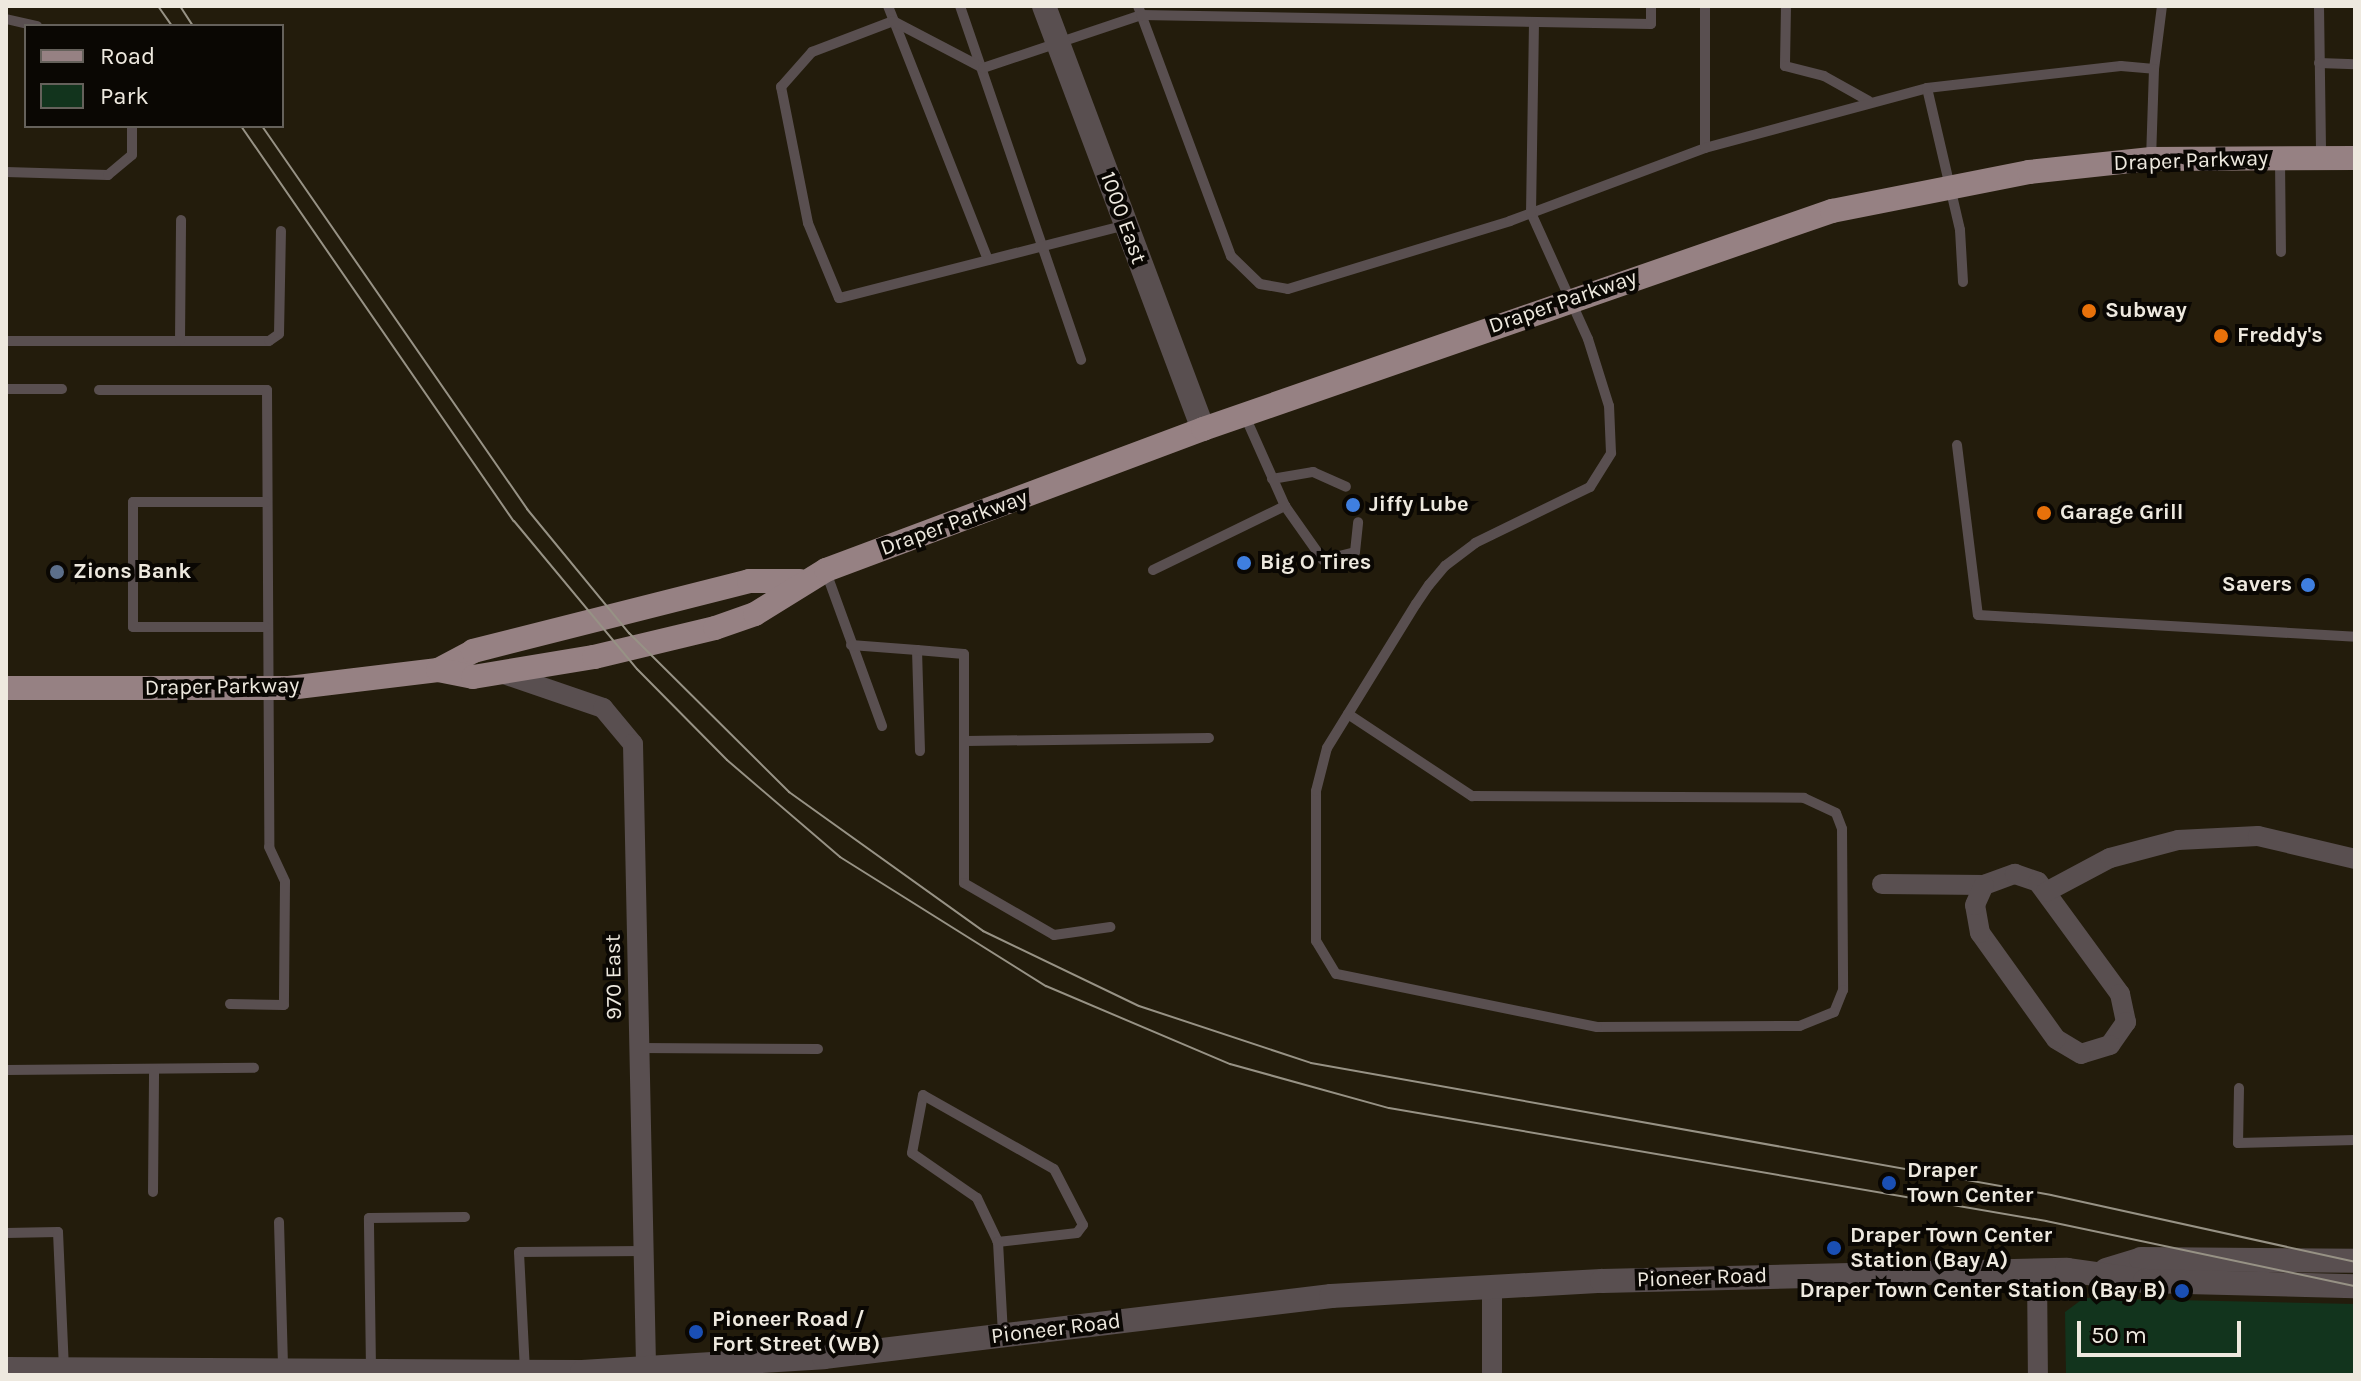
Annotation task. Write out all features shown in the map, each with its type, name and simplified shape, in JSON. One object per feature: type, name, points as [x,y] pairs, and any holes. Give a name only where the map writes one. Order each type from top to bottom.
[{"type":"main road","name":"Draper Parkway","points":[[6,688],[266,689],[438,670],[501,673],[715,628],[755,614],[800,581],[826,570],[1203,429],[1568,299],[1832,211],[1949,186],[2151,159],[2355,158]]},
{"type":"main road","name":"Draper Parkway","points":[[438,670],[473,651],[749,581],[800,581]]},
{"type":"street","name":"1000 East","points":[[1044,6],[1203,429]]},
{"type":"street","name":"970 East","points":[[501,673],[603,708],[630,735],[643,1251],[635,1370]]},
{"type":"street","points":[[2046,892],[2110,858],[2178,840],[2258,836],[2355,859]]},
{"type":"street","points":[[1882,884],[1984,885],[2015,874],[2046,892],[2126,1008],[2120,1035],[2095,1053],[2081,1054],[2056,1039],[1980,933],[1975,905],[1984,885]]},
{"type":"street","name":"Pioneer Road","points":[[2106,1270],[2141,1259],[2355,1261]]},
{"type":"street","points":[[2037,1270],[2038,1375]]},
{"type":"street","name":"Pioneer Road","points":[[6,1369],[542,1372],[763,1368],[1317,1298],[1492,1286],[2037,1270],[2106,1270],[2145,1281],[2355,1286]]},
{"type":"street","points":[[1492,1286],[1492,1375]]},
{"type":"lane","points":[[888,6],[988,260]]},
{"type":"lane","points":[[960,6],[1045,246],[1081,360]]},
{"type":"lane","points":[[1126,225],[839,298],[813,236],[781,87],[812,52],[893,21],[983,68],[1058,43],[1140,9],[1651,24],[1651,6]]},
{"type":"lane","points":[[1705,6],[1705,148]]},
{"type":"lane","points":[[1786,6],[1785,66],[1824,76],[1869,101]]},
{"type":"lane","points":[[2151,159],[2154,69],[2162,6]]},
{"type":"lane","points":[[2319,6],[2321,158]]},
{"type":"lane","points":[[1140,9],[1231,256],[1260,284],[1288,289],[1531,213],[1705,148],[1869,101],[1927,88],[2154,69]]},
{"type":"lane","points":[[6,19],[28,24]]},
{"type":"lane","points":[[1348,714],[1472,796],[1804,798],[1836,813],[1842,829],[1843,990],[1834,1012],[1800,1026],[1597,1027],[1336,974],[1316,941],[1316,791],[1319,765],[1348,714],[1429,585],[1459,552],[1573,499],[1603,473],[1611,453],[1609,406],[1531,213],[1534,22]]},
{"type":"lane","points":[[2319,63],[2355,64]]},
{"type":"lane","points":[[1927,88],[1949,186],[1963,282]]},
{"type":"lane","points":[[6,172],[108,175],[132,155],[132,128]]},
{"type":"lane","points":[[2280,158],[2281,252]]},
{"type":"lane","points":[[180,341],[181,220]]},
{"type":"lane","points":[[6,341],[269,341],[279,334],[281,231]]},
{"type":"lane","points":[[6,389],[62,389]]},
{"type":"lane","points":[[99,390],[267,390],[269,847],[285,882],[284,1005],[230,1004]]},
{"type":"lane","points":[[1245,416],[1285,506],[1323,560],[1355,552],[1358,522]]},
{"type":"lane","points":[[1957,445],[1978,615],[2355,637]]},
{"type":"lane","points":[[1272,479],[1313,472],[1346,487]]},
{"type":"lane","points":[[266,502],[133,502],[133,627],[266,627]]},
{"type":"lane","points":[[1153,570],[1285,506]]},
{"type":"lane","points":[[826,570],[882,726]]},
{"type":"lane","points":[[851,645],[964,654],[964,883],[1054,935],[1110,927]]},
{"type":"lane","points":[[917,650],[920,751]]},
{"type":"lane","points":[[966,741],[1209,738]]},
{"type":"lane","points":[[639,1048],[818,1049]]},
{"type":"lane","points":[[6,1070],[254,1068]]},
{"type":"lane","points":[[153,1192],[154,1069]]},
{"type":"lane","points":[[2239,1088],[2238,1143],[2355,1140]]},
{"type":"lane","points":[[998,1242],[1077,1233],[1083,1225],[1054,1169],[923,1095],[912,1153],[977,1198],[998,1242],[1003,1336]]},
{"type":"lane","points":[[362,1371],[369,1218],[465,1217]]},
{"type":"lane","points":[[279,1222],[283,1369]]},
{"type":"lane","points":[[6,1233],[58,1232],[64,1369]]},
{"type":"lane","points":[[542,1372],[519,1252],[643,1251]]},
{"type":"green space","points":[[2084,1298],[2355,1304],[2355,1375],[2066,1375],[2065,1312]]},
{"type":"tram line","points":[[158,6],[171,24]]},
{"type":"tram line","points":[[180,6],[192,24]]},
{"type":"tram line","points":[[242,128],[514,521],[637,669],[727,760],[840,857],[1046,986],[1230,1064],[1389,1108],[2046,1221],[2355,1286]]},
{"type":"tram line","points":[[263,128],[527,509],[629,633],[789,792],[983,931],[1139,1006],[1311,1063],[2051,1195],[2355,1262]]},
{"type":"place","name":"Subway","points":[[2089,311]]},
{"type":"place","name":"Freddy's","points":[[2221,336]]},
{"type":"place","name":"Jiffy Lube","points":[[1353,505]]},
{"type":"place","name":"Garage Grill","points":[[2044,513]]},
{"type":"place","name":"Big O Tires","points":[[1244,563]]},
{"type":"place","name":"Zions Bank","points":[[57,572]]},
{"type":"place","name":"Savers","points":[[2308,585]]},
{"type":"place","name":"Draper Town Center","points":[[1889,1183]]},
{"type":"place","name":"Draper Town Center Station (Bay A)","points":[[1834,1248]]},
{"type":"place","name":"Draper Town Center Station (Bay B)","points":[[2182,1291]]},
{"type":"place","name":"Pioneer Road / Fort Street (WB)","points":[[696,1332]]}]
